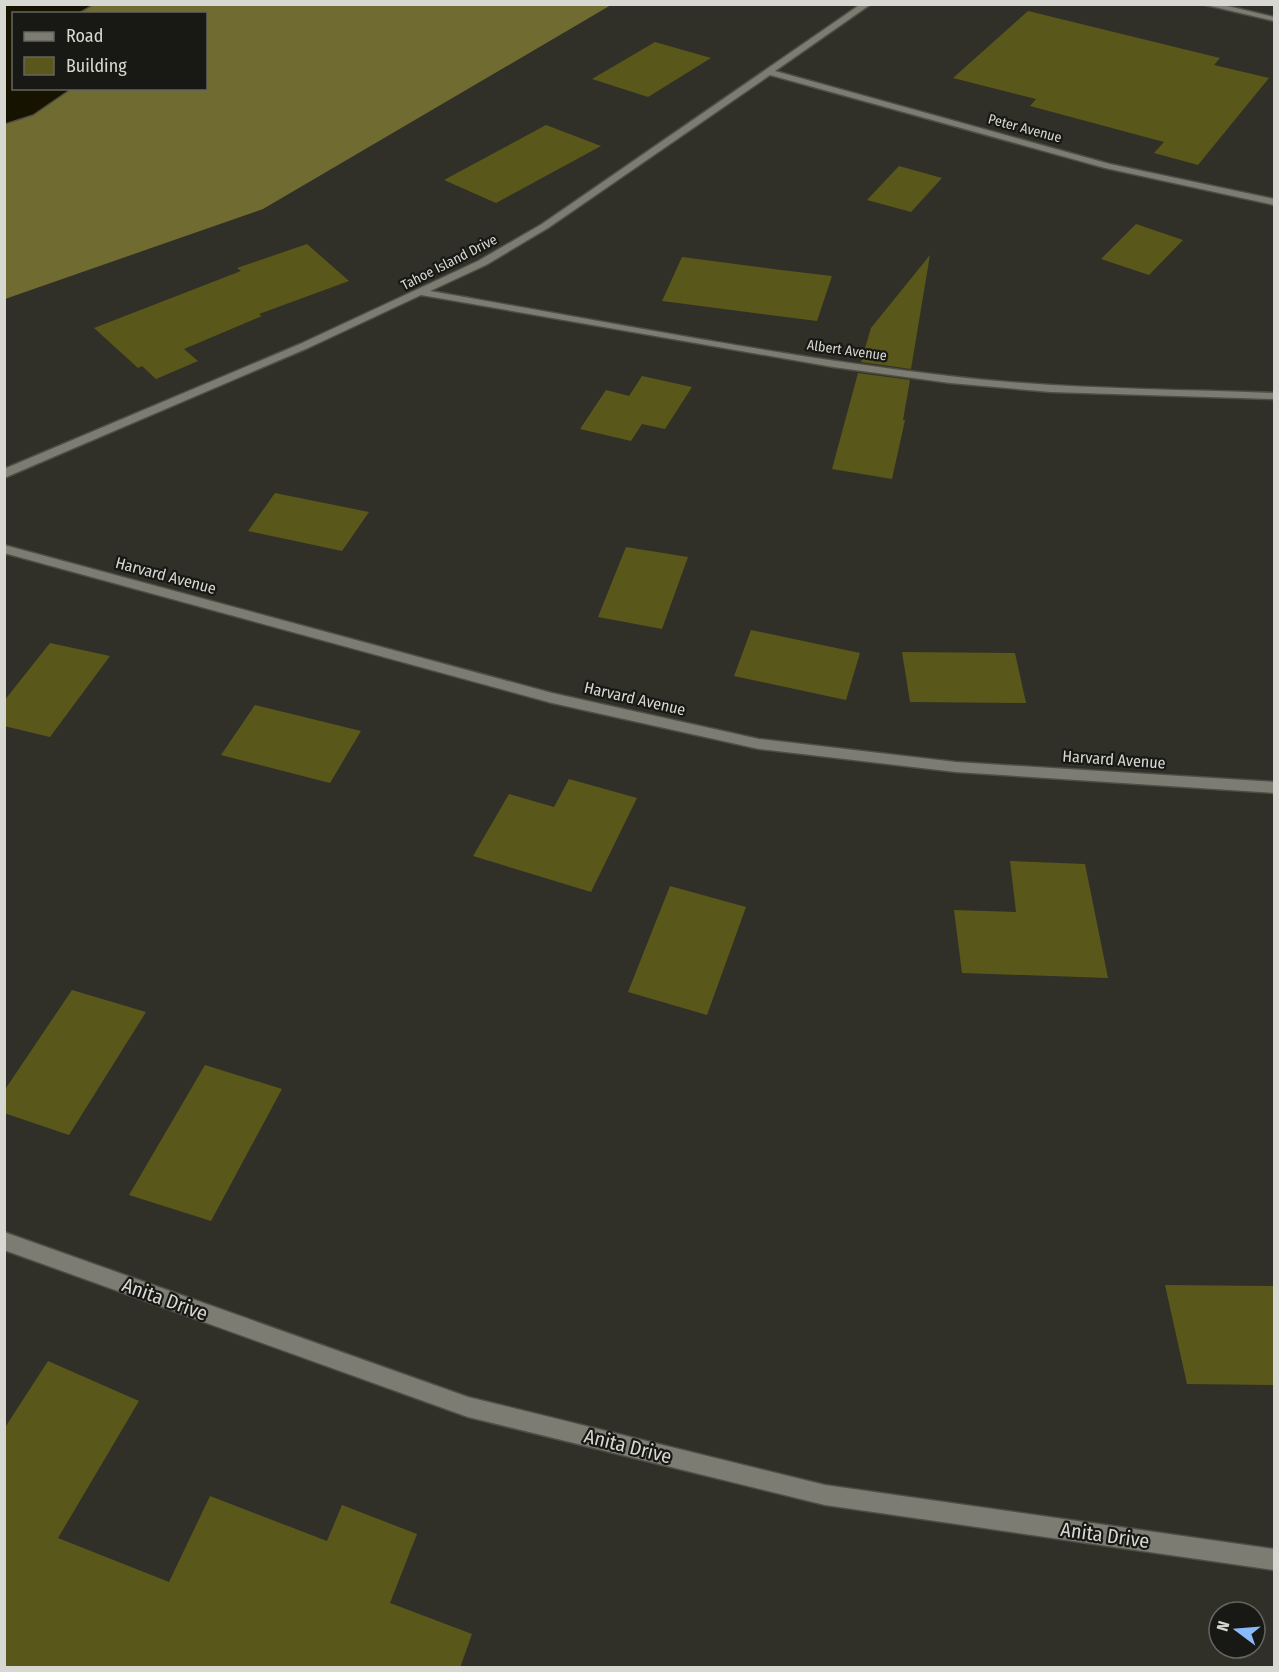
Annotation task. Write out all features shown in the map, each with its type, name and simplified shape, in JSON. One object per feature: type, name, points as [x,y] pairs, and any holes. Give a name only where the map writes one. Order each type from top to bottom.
[{"type":"street","name":"Tahoe Island Drive","points":[[4,474],[304,346],[482,263],[545,226],[867,4]]},
{"type":"street","points":[[1206,4],[1275,19]]},
{"type":"street","name":"Peter Avenue","points":[[770,72],[1108,166],[1275,202]]},
{"type":"street","name":"Albert Avenue","points":[[419,292],[833,364],[950,380],[1051,390],[1275,396]]},
{"type":"street","name":"Harvard Avenue","points":[[4,549],[552,698],[759,744],[956,767],[1275,788]]},
{"type":"street","name":"Anita Drive","points":[[4,1241],[468,1407],[825,1495],[1275,1560]]},
{"type":"shaded area","points":[[4,5],[93,5],[81,12],[12,12],[12,90],[68,91],[33,115],[5,124]]},
{"type":"shaded area","points":[[93,5],[611,5],[263,209],[5,299],[4,124],[33,115],[67,90],[207,90],[207,12],[81,12]]},
{"type":"building","points":[[1028,11],[1220,58],[1214,65],[1269,78],[1198,165],[1154,153],[1164,142],[1030,106],[1036,99],[953,78]]},
{"type":"building","points":[[655,42],[711,58],[648,97],[592,79]]},
{"type":"building","points":[[546,125],[601,146],[496,203],[444,180]]},
{"type":"building","points":[[899,166],[942,178],[911,212],[867,200]]},
{"type":"building","points":[[1136,224],[1183,240],[1149,275],[1101,259]]},
{"type":"building","points":[[307,244],[349,281],[259,314],[262,316],[184,349],[198,361],[156,379],[142,366],[138,368],[94,328],[241,271],[237,268]]},
{"type":"building","points":[[930,255],[911,369],[861,362],[871,328]]},
{"type":"building","points":[[682,257],[832,276],[817,321],[662,301]]},
{"type":"building","points":[[858,373],[910,380],[903,420],[905,420],[892,479],[832,469]]},
{"type":"building","points":[[642,376],[692,387],[665,429],[642,424],[631,441],[580,429],[606,390],[629,396]]},
{"type":"building","points":[[275,493],[369,512],[342,551],[248,531]]},
{"type":"building","points":[[626,547],[688,557],[662,629],[598,617]]},
{"type":"building","points":[[751,630],[860,653],[846,700],[734,676]]},
{"type":"building","points":[[50,643],[110,656],[50,737],[4,726],[4,701]]},
{"type":"building","points":[[902,652],[1015,653],[1026,703],[910,702]]},
{"type":"building","points":[[255,705],[361,731],[330,783],[221,755]]},
{"type":"building","points":[[569,779],[637,798],[591,892],[473,856],[509,794],[554,807]]},
{"type":"building","points":[[1010,861],[1085,864],[1108,978],[962,973],[954,910],[1016,912]]},
{"type":"building","points":[[670,886],[746,907],[707,1015],[628,992]]},
{"type":"building","points":[[72,990],[146,1012],[69,1135],[4,1113],[4,1091]]},
{"type":"building","points":[[205,1065],[282,1089],[211,1221],[129,1195]]},
{"type":"building","points":[[1165,1285],[1275,1286],[1275,1385],[1187,1384]]},
{"type":"building","points":[[48,1361],[139,1401],[58,1538],[169,1582],[210,1496],[327,1541],[342,1505],[417,1534],[390,1603],[472,1634],[460,1668],[4,1668],[4,1429]]}]
